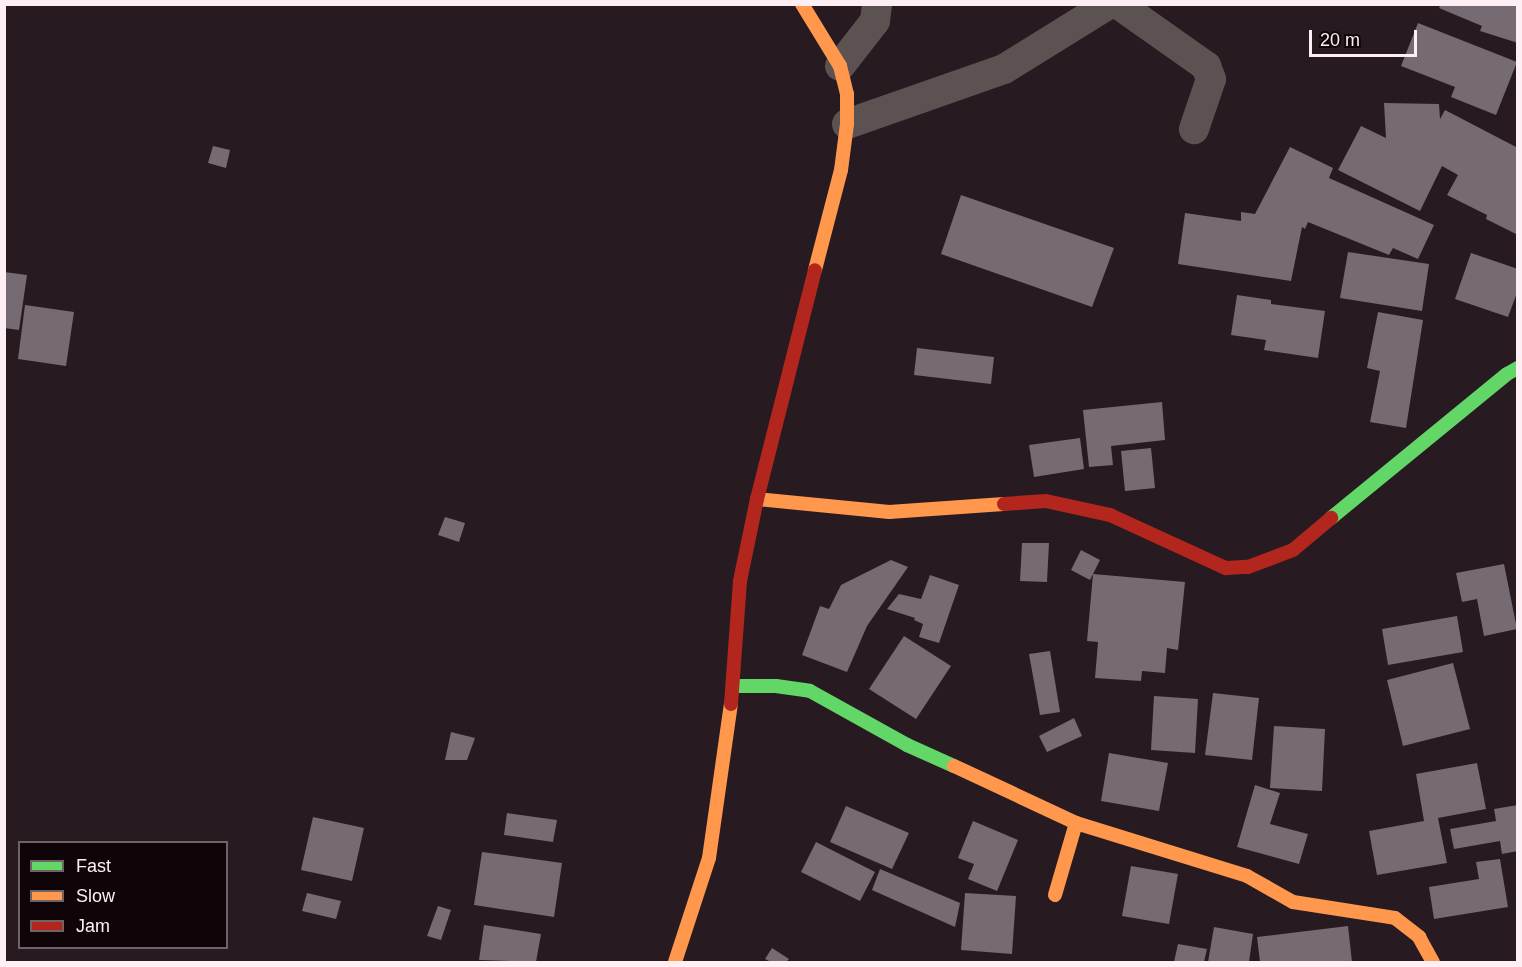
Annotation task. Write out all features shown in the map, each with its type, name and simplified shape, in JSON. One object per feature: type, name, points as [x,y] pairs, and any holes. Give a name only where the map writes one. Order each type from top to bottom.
[{"type":"street","points":[[675,963],[709,858],[734,686],[740,581],[757,499],[841,170],[847,124],[846,94],[840,66],[802,4]]},
{"type":"street","points":[[840,66],[875,21],[877,4]]},
{"type":"street","points":[[1118,4],[1206,66],[1211,79],[1194,129]]},
{"type":"street","points":[[847,124],[1004,69],[1097,9]]},
{"type":"street","points":[[757,499],[889,512],[1046,501],[1110,515],[1226,568],[1248,567],[1293,550],[1507,374],[1518,368]]},
{"type":"street","points":[[734,686],[776,686],[810,691],[907,745],[1076,823],[1246,876],[1293,902],[1395,918],[1419,937],[1433,963]]},
{"type":"street","points":[[1055,896],[1076,823]]},
{"type":"building","points":[[1441,4],[1518,4],[1518,43],[1480,31],[1482,26],[1439,8]]},
{"type":"building","points":[[1418,23],[1517,62],[1496,115],[1451,97],[1455,87],[1401,66]]},
{"type":"building","points":[[1384,103],[1439,104],[1440,119],[1445,110],[1518,148],[1518,235],[1486,219],[1487,215],[1447,195],[1458,175],[1442,166],[1420,211],[1338,170],[1361,126],[1386,138]]},
{"type":"building","points":[[213,146],[230,150],[226,168],[208,163]]},
{"type":"building","points":[[1290,147],[1333,168],[1329,178],[1434,225],[1418,259],[1393,248],[1389,255],[1308,222],[1305,229],[1302,227],[1291,281],[1178,264],[1185,213],[1241,221],[1241,212],[1255,214]]},
{"type":"building","points":[[961,195],[1114,248],[1092,307],[941,254]]},
{"type":"building","points":[[1348,252],[1429,264],[1422,311],[1340,298]]},
{"type":"building","points":[[1471,253],[1518,269],[1518,290],[1508,317],[1455,299]]},
{"type":"building","points":[[4,272],[27,275],[19,330],[4,328]]},
{"type":"building","points":[[1237,295],[1271,300],[1271,304],[1325,311],[1318,358],[1264,350],[1266,340],[1231,335]]},
{"type":"building","points":[[25,305],[74,312],[66,366],[18,359]]},
{"type":"building","points":[[1378,312],[1423,320],[1406,428],[1370,422],[1380,371],[1367,368]]},
{"type":"building","points":[[917,348],[994,357],[991,384],[914,375]]},
{"type":"building","points":[[1162,402],[1165,440],[1111,446],[1113,465],[1089,467],[1083,410]]},
{"type":"building","points":[[1080,438],[1084,469],[1034,477],[1029,445]]},
{"type":"building","points":[[1151,448],[1155,488],[1125,491],[1121,451]]},
{"type":"building","points":[[445,517],[465,523],[459,542],[438,535]]},
{"type":"building","points":[[1022,543],[1049,543],[1047,582],[1020,581]]},
{"type":"building","points":[[1081,550],[1100,560],[1090,580],[1071,570]]},
{"type":"building","points":[[891,560],[908,567],[867,626],[847,672],[802,655],[820,606],[829,609],[841,585]]},
{"type":"building","points":[[1504,564],[1517,629],[1484,636],[1477,599],[1462,602],[1456,573]]},
{"type":"building","points":[[1093,574],[1185,582],[1178,650],[1167,648],[1165,673],[1142,671],[1141,681],[1095,678],[1098,642],[1087,641]]},
{"type":"building","points":[[930,575],[959,585],[939,643],[919,637],[923,624],[914,620],[915,618],[887,609],[899,594],[921,599]]},
{"type":"building","points":[[1457,616],[1463,652],[1388,665],[1382,629]]},
{"type":"building","points":[[904,636],[951,666],[916,719],[869,689]]},
{"type":"building","points":[[1050,651],[1060,712],[1040,715],[1029,654]]},
{"type":"building","points":[[1453,663],[1470,729],[1403,746],[1387,680]]},
{"type":"building","points":[[1213,693],[1259,698],[1252,760],[1205,755]]},
{"type":"building","points":[[1154,696],[1198,699],[1195,753],[1151,750]]},
{"type":"building","points":[[1074,718],[1082,736],[1047,752],[1039,736]]},
{"type":"building","points":[[1274,726],[1325,729],[1322,791],[1270,788]]},
{"type":"building","points":[[451,732],[475,738],[467,760],[445,760]]},
{"type":"building","points":[[1109,753],[1168,763],[1159,811],[1101,801]]},
{"type":"building","points":[[1477,763],[1486,809],[1438,818],[1447,863],[1377,875],[1369,831],[1424,821],[1416,774]]},
{"type":"building","points":[[1255,785],[1280,793],[1270,824],[1308,834],[1299,864],[1237,847]]},
{"type":"building","points":[[1518,805],[1518,851],[1502,854],[1500,841],[1454,849],[1450,829],[1496,821],[1494,809]]},
{"type":"building","points":[[846,806],[909,833],[892,869],[830,842]]},
{"type":"building","points":[[507,813],[557,820],[553,842],[504,835]]},
{"type":"building","points":[[313,817],[364,828],[352,881],[301,870]]},
{"type":"building","points":[[973,821],[1018,840],[997,891],[968,879],[974,864],[958,858]]},
{"type":"building","points":[[816,842],[875,872],[860,901],[801,872]]},
{"type":"building","points":[[482,852],[562,863],[554,917],[474,905]]},
{"type":"building","points":[[1500,859],[1508,907],[1434,919],[1429,887],[1479,879],[1476,862]]},
{"type":"building","points":[[1131,866],[1178,874],[1169,924],[1122,916]]},
{"type":"building","points":[[880,869],[960,903],[955,927],[872,890]]},
{"type":"building","points":[[307,893],[341,901],[336,919],[302,911]]},
{"type":"building","points":[[965,893],[1016,896],[1012,954],[961,950]]},
{"type":"building","points":[[438,906],[451,910],[441,940],[427,936]]},
{"type":"building","points":[[484,925],[541,934],[536,962],[479,960]]},
{"type":"building","points":[[1348,926],[1352,962],[1260,962],[1257,937]]},
{"type":"building","points":[[1214,927],[1253,934],[1249,962],[1208,962]]},
{"type":"building","points":[[1178,944],[1207,949],[1204,962],[1174,962]]},
{"type":"building","points":[[772,948],[789,959],[786,962],[771,962],[765,959]]},
{"type":"traffic: fast","points":[[1331,518],[1507,374],[1518,368]]},
{"type":"traffic: fast","points":[[734,686],[776,686],[810,691],[907,745],[954,766]]},
{"type":"traffic: slow","points":[[802,4],[840,66],[847,94],[847,124],[841,170],[815,270]]},
{"type":"traffic: slow","points":[[757,499],[889,512],[1004,504]]},
{"type":"traffic: slow","points":[[675,962],[709,858],[731,704]]},
{"type":"traffic: slow","points":[[954,766],[1076,823],[1055,895]]},
{"type":"traffic: slow","points":[[1076,823],[1247,876],[1293,902],[1395,918],[1419,937],[1433,962]]},
{"type":"traffic: jam","points":[[731,704],[740,581],[757,499],[815,270]]},
{"type":"traffic: jam","points":[[1004,504],[1046,501],[1110,515],[1226,568],[1248,567],[1293,550],[1331,518]]}]
